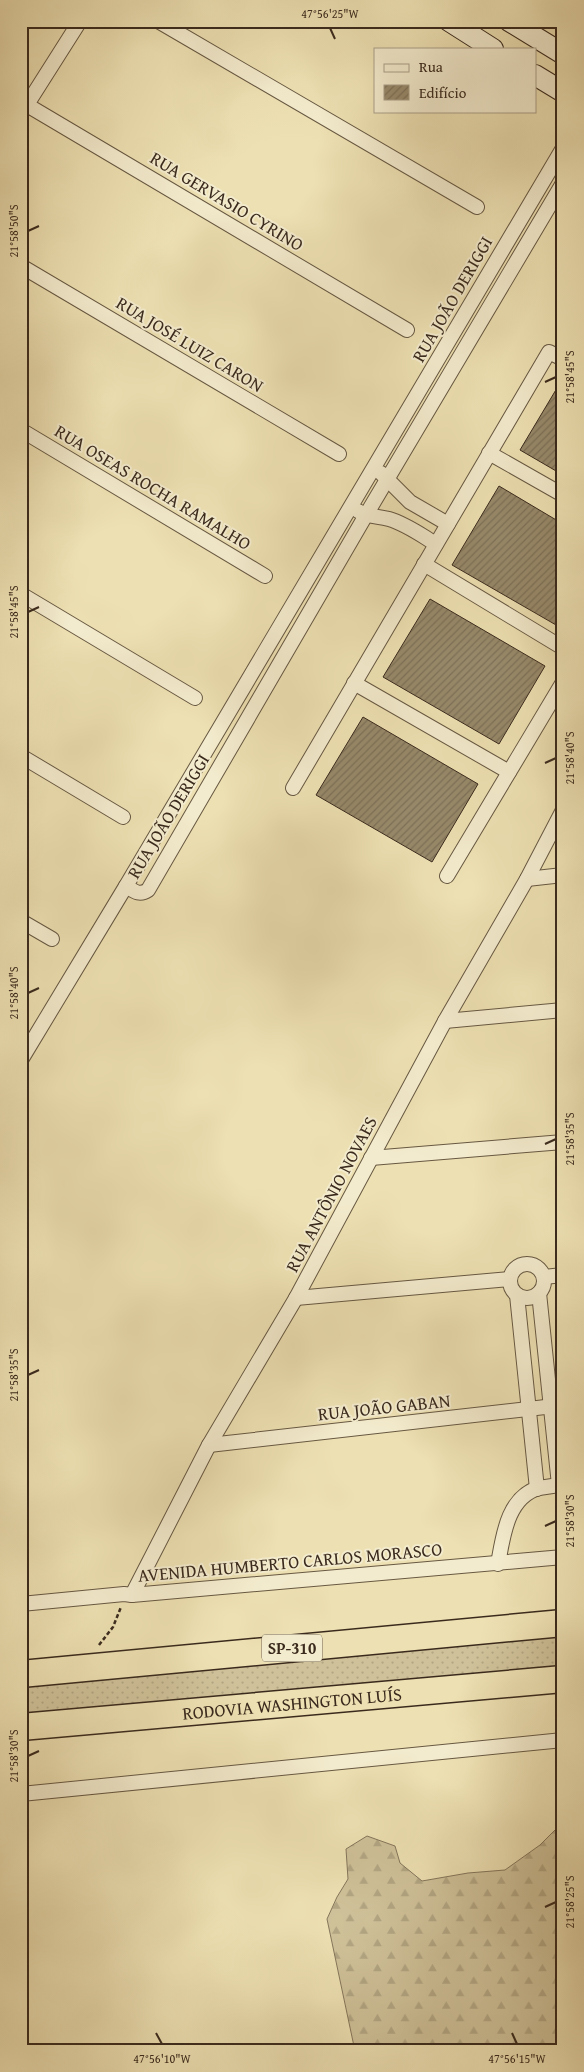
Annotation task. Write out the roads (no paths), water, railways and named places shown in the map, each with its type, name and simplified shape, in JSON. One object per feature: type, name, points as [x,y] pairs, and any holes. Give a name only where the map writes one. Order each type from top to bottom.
[{"type":"highway","name":"SP-310","points":[[21,1674],[563,1623]]},
{"type":"highway","name":"RODOVIA WASHINGTON LUÍS","points":[[21,1727],[563,1678]]},
{"type":"street","points":[[24,109],[80,21]]},
{"type":"street","points":[[158,21],[477,207]]},
{"type":"street","points":[[449,21],[491,48]]},
{"type":"street","points":[[509,21],[563,54]]},
{"type":"street","points":[[536,76],[563,92]]},
{"type":"street","name":"RUA GERVASIO CYRINO","points":[[24,109],[408,330]]},
{"type":"street","name":"RUA JOÃO DERIGGI","points":[[563,148],[126,886],[137,894],[142,894],[148,890],[366,515],[563,183]]},
{"type":"street","name":"RUA JOSÉ LUIZ CARON","points":[[21,266],[339,454]]},
{"type":"street","points":[[293,788],[549,352],[563,360]]},
{"type":"street","name":"RUA OSEAS ROCHA RAMALHO","points":[[21,430],[265,576]]},
{"type":"street","points":[[489,453],[563,495]]},
{"type":"street","points":[[374,469],[388,478],[400,494],[410,502],[448,524]]},
{"type":"street","points":[[351,507],[366,515],[389,519],[436,544]]},
{"type":"street","points":[[424,564],[563,648]]},
{"type":"street","points":[[21,594],[195,698]]},
{"type":"street","points":[[447,876],[563,682]]},
{"type":"street","points":[[354,683],[509,772]]},
{"type":"street","points":[[21,756],[123,817]]},
{"type":"street","name":"RUA ANTÔNIO NOVAES","points":[[128,1594],[209,1445],[296,1298],[445,1021],[527,879],[563,810]]},
{"type":"street","points":[[527,879],[563,875]]},
{"type":"street","points":[[21,1060],[126,886]]},
{"type":"street","points":[[21,921],[52,939]]},
{"type":"street","points":[[445,1021],[563,1010]]},
{"type":"street","points":[[371,1158],[563,1142]]},
{"type":"street","points":[[498,1564],[509,1517],[521,1500],[537,1489],[561,1487],[558,1406],[539,1293],[544,1283],[544,1277],[537,1267],[526,1264],[515,1269],[510,1279],[513,1290],[518,1295],[528,1298],[539,1293]]},
{"type":"street","points":[[544,1277],[563,1275]]},
{"type":"street","points":[[296,1298],[510,1279]]},
{"type":"street","points":[[518,1295],[537,1489]]},
{"type":"street","name":"RUA JOÃO GABAN","points":[[209,1445],[558,1406]]},
{"type":"street","name":"AVENIDA HUMBERTO CARLOS MORASCO","points":[[21,1604],[563,1558]]},
{"type":"street","points":[[21,1794],[563,1740]]}]
